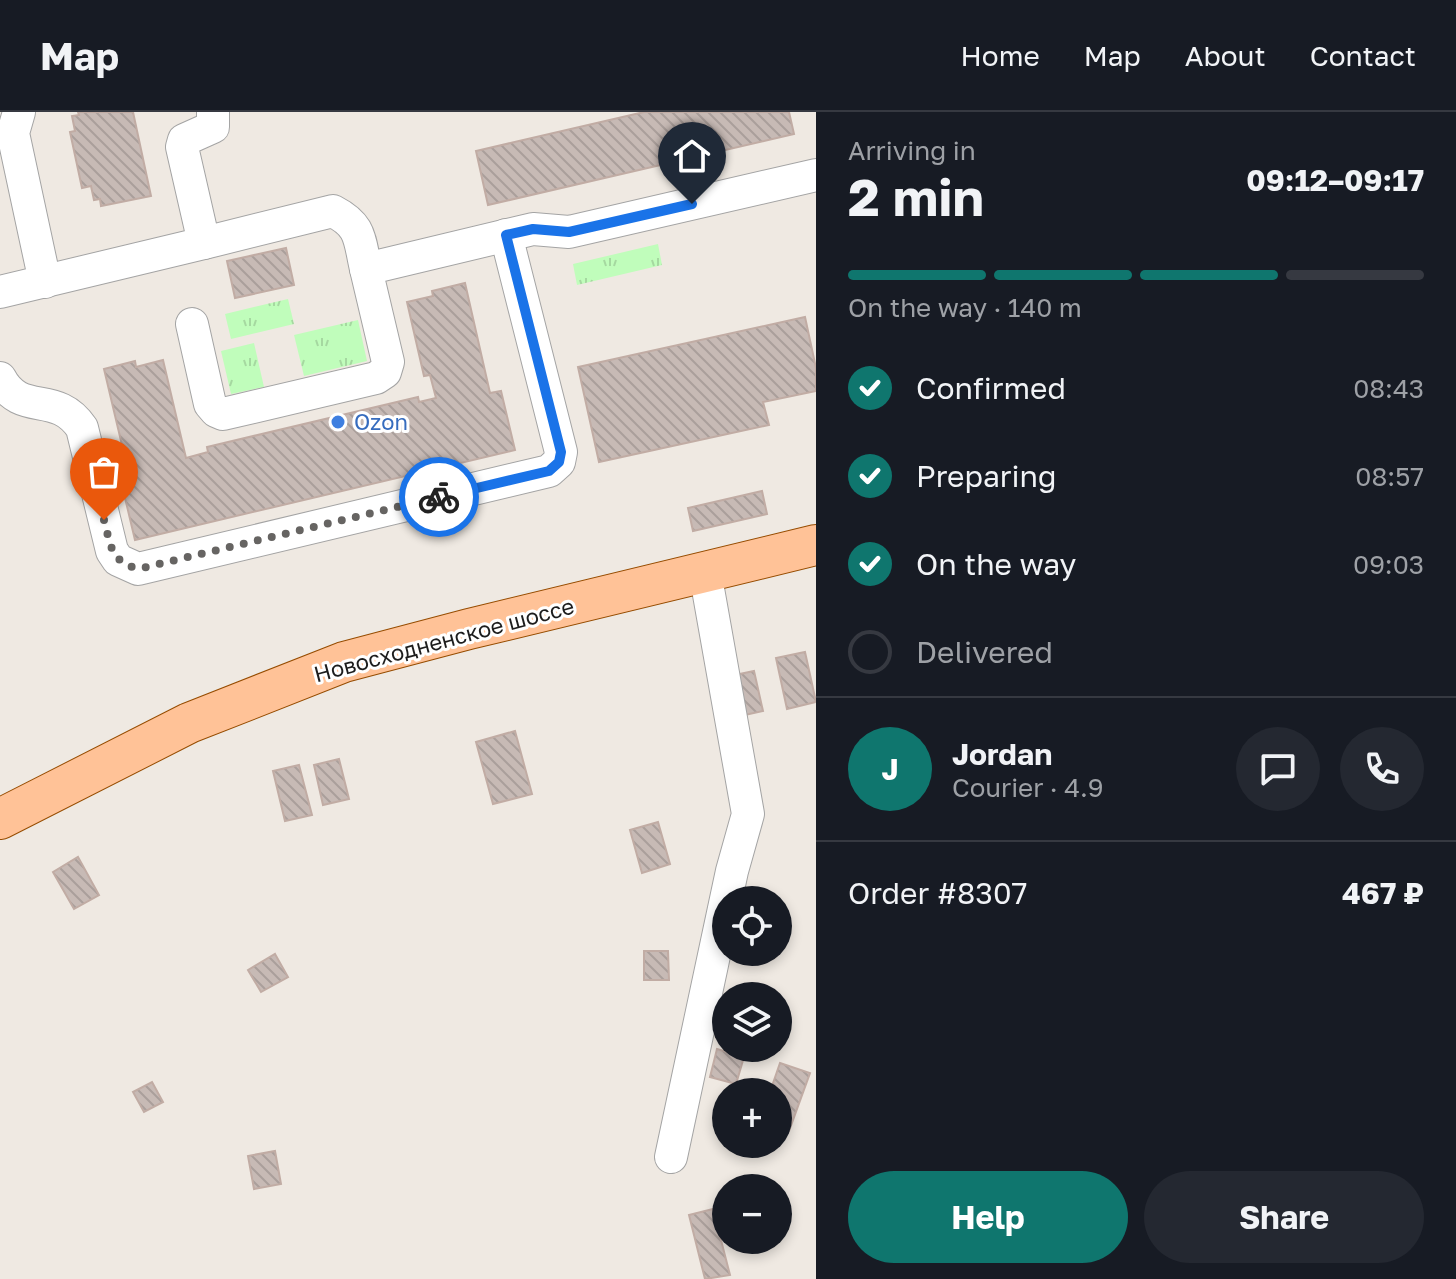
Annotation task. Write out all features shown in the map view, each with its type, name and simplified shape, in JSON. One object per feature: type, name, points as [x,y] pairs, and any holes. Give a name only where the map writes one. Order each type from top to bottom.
[{"type":"main road","name":"Новосходненское шоссе","points":[[0,819],[189,723],[344,662],[816,545]]},
{"type":"lane","points":[[19,112],[13,133],[45,282]]},
{"type":"lane","points":[[204,243],[182,147],[184,140],[213,127],[213,112]]},
{"type":"lane","points":[[366,269],[533,229],[569,232],[815,177]]},
{"type":"lane","points":[[0,292],[333,211],[356,228],[388,362],[385,372],[376,378],[223,414],[210,404],[192,324]]},
{"type":"lane","points":[[0,378],[6,389],[17,398],[61,407],[75,417],[82,428],[112,551],[118,560],[138,569],[549,471],[559,462],[561,452],[506,235]]},
{"type":"lane","points":[[671,1157],[732,871],[748,814],[705,572]]},
{"type":"green space","points":[[658,244],[662,265],[577,285],[573,264]]},
{"type":"green space","points":[[288,299],[294,324],[231,339],[225,314]]},
{"type":"green space","points":[[358,320],[367,361],[304,376],[294,335]]},
{"type":"green space","points":[[254,343],[264,387],[231,394],[221,351]]},
{"type":"building","points":[[78,112],[133,112],[151,196],[101,206],[100,199],[94,200],[91,186],[82,188],[70,132],[75,131],[72,116],[79,115]]},
{"type":"building","points":[[644,112],[789,112],[794,134],[488,205],[476,151]]},
{"type":"building","points":[[286,248],[294,285],[235,298],[227,261]]},
{"type":"building","points":[[465,283],[490,393],[501,391],[515,450],[135,540],[121,481],[130,479],[104,369],[135,361],[136,367],[163,360],[186,458],[208,452],[207,447],[418,397],[419,402],[436,398],[430,375],[424,376],[407,302],[433,296],[432,291]]},
{"type":"building","points":[[805,317],[816,368],[816,391],[763,402],[769,425],[599,462],[578,367]]},
{"type":"building","points":[[762,491],[767,514],[693,531],[688,508]]},
{"type":"building","points":[[805,652],[816,702],[787,709],[776,658]]},
{"type":"building","points":[[754,671],[763,711],[740,716],[730,676]]},
{"type":"building","points":[[515,731],[532,794],[493,804],[476,742]]},
{"type":"building","points":[[339,759],[349,799],[323,805],[314,765]]},
{"type":"building","points":[[299,765],[312,815],[285,821],[273,771]]},
{"type":"building","points":[[658,822],[670,864],[642,873],[630,830]]},
{"type":"building","points":[[78,857],[99,895],[74,909],[53,872]]},
{"type":"building","points":[[644,951],[668,951],[669,980],[644,980]]},
{"type":"building","points":[[275,954],[288,977],[261,992],[248,970]]},
{"type":"building","points":[[714,1062],[743,1062],[738,1078],[710,1077]]},
{"type":"building","points":[[780,1063],[810,1073],[792,1123],[792,1078],[775,1078]]},
{"type":"building","points":[[152,1082],[163,1102],[144,1112],[133,1092]]},
{"type":"building","points":[[275,1151],[281,1184],[254,1189],[248,1156]]},
{"type":"building","points":[[712,1209],[712,1254],[725,1254],[730,1275],[705,1279],[689,1215]]},
{"type":"way so far","points":[[104,520],[112,551],[118,560],[138,569],[439,497]]},
{"type":"place","name":"Ozon","points":[[338,422]]},
{"type":"route","points":[[439,497],[549,471],[559,462],[561,452],[506,235],[533,229],[569,232],[692,204]]}]
